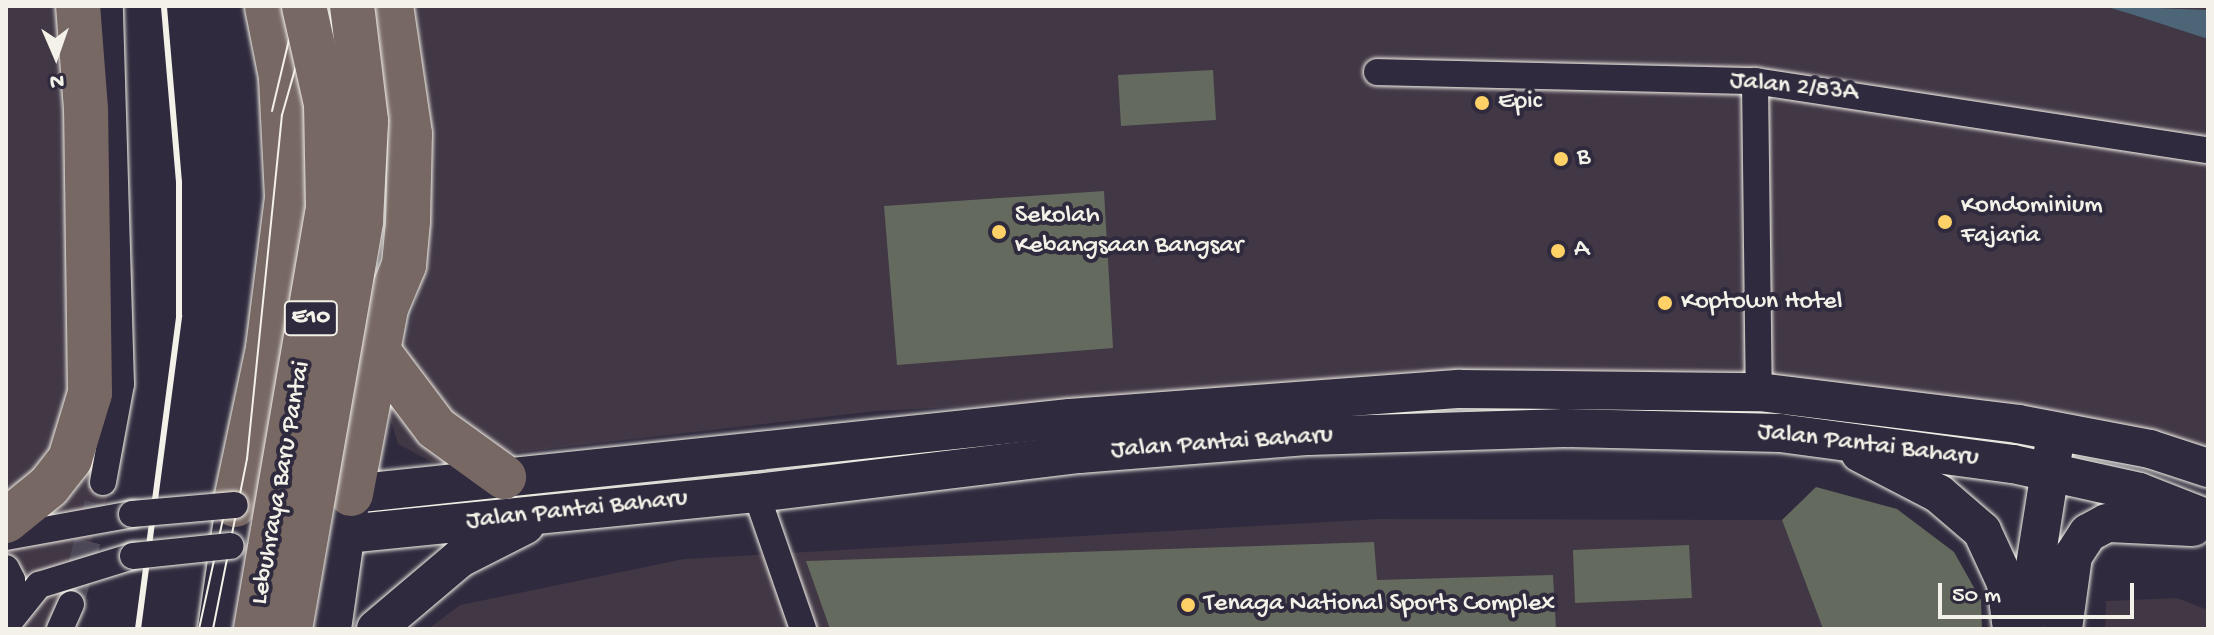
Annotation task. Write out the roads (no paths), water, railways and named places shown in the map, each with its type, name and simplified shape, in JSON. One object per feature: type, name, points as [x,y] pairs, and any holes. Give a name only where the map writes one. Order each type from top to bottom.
[{"type":"highway","points":[[6,521],[49,486],[70,459],[82,428],[90,393],[106,281],[78,6]]},
{"type":"highway","points":[[232,526],[268,348],[287,197],[281,77],[267,6]]},
{"type":"highway","name":"Lebuhraya Baru Pantai","points":[[256,629],[328,208],[326,104],[304,6]]},
{"type":"highway","name":"Lebuhraya Baru Pantai","points":[[290,629],[361,221],[366,107],[352,6]]},
{"type":"highway","points":[[348,514],[386,308],[404,265],[408,221],[410,134],[391,6]]},
{"type":"highway","points":[[268,348],[275,397],[309,419],[334,416],[354,405],[378,351]]},
{"type":"highway","points":[[378,351],[406,382],[429,421],[504,477]]},
{"type":"main road","name":"Jalan Pantai Baharu","points":[[348,514],[504,477],[1306,399],[1460,389],[1759,392],[2057,431],[2150,449],[2208,468]]},
{"type":"main road","name":"Jalan Pantai Baharu","points":[[232,526],[348,514],[554,513],[756,493],[1079,454],[1309,436],[1564,428],[1780,433],[2049,470],[2139,492],[2208,519]]},
{"type":"main road","points":[[2025,629],[2057,431]]},
{"type":"main road","points":[[1835,440],[1939,494],[1982,531],[2006,583],[2012,629]]},
{"type":"main road","points":[[376,629],[460,558],[554,513]]},
{"type":"main road","points":[[332,629],[348,514]]},
{"type":"main road","points":[[2063,629],[2073,556],[2088,533],[2107,523],[2132,522],[2208,530]]},
{"type":"main road","points":[[218,629],[232,526]]},
{"type":"main road","points":[[218,629],[240,599],[262,589],[280,588],[303,596],[315,608],[322,629]]},
{"type":"street","points":[[103,482],[121,384],[106,281],[110,6]]},
{"type":"street","name":"Jalan 2/83A","points":[[1377,72],[1755,81],[2208,150]]},
{"type":"street","points":[[1755,81],[1759,392]]},
{"type":"street","points":[[756,493],[803,629]]},
{"type":"street","points":[[6,537],[132,514],[232,526]]},
{"type":"street","points":[[9,620],[39,585],[232,526]]},
{"type":"street","points":[[6,568],[12,580],[9,620]]},
{"type":"street","points":[[60,629],[71,604]]},
{"type":"water","points":[[2104,6],[2208,10],[2208,39],[2131,14]]},
{"type":"tunnel","points":[[71,604],[103,482]]},
{"type":"tram line","points":[[272,111],[297,6]]},
{"type":"tram line","points":[[213,629],[247,459],[282,115],[313,6]]},
{"type":"tram line","points":[[199,629],[228,496]]},
{"type":"railway","points":[[138,629],[179,316],[179,182],[164,6]]},
{"type":"place","name":"Epic","points":[[1482,103]]},
{"type":"place","name":"B","points":[[1561,159]]},
{"type":"place","name":"Kondominium Fajaria","points":[[1945,222]]},
{"type":"place","name":"Sekolah Kebangsaan Bangsar","points":[[999,232]]},
{"type":"place","name":"A","points":[[1558,251]]},
{"type":"place","name":"Koptown Hotel","points":[[1665,303]]},
{"type":"place","name":"Tenaga National Sports Complex","points":[[1188,605]]}]
